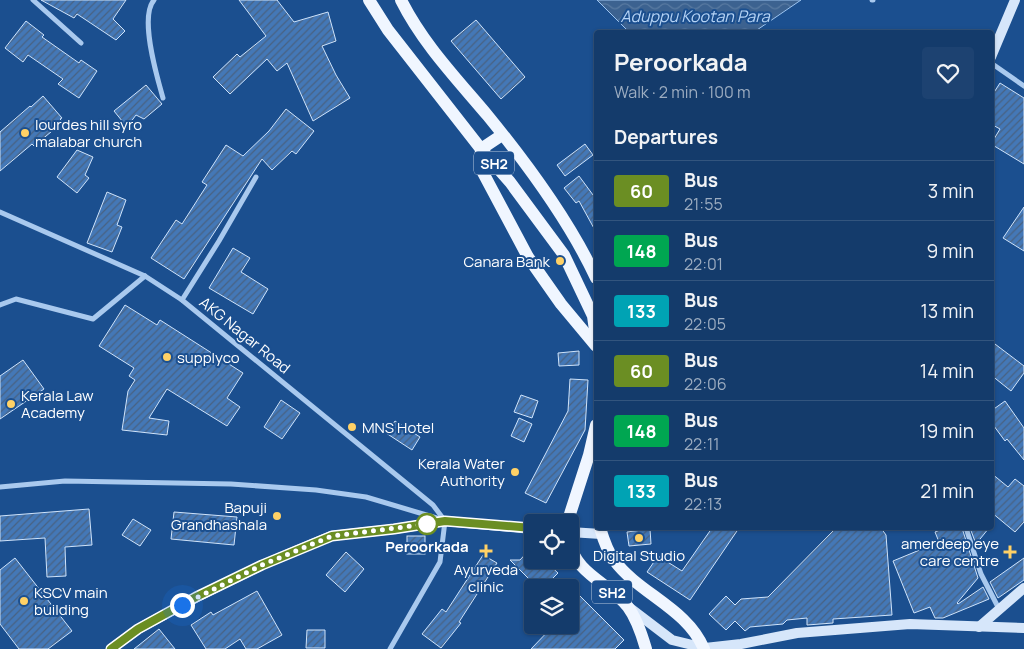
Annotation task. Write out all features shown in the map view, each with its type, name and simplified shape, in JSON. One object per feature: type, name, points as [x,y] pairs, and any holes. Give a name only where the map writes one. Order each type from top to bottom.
[{"type":"main road","name":"SH2","points":[[369,0],[388,30],[480,149],[510,182],[564,255],[593,316],[594,323]]},
{"type":"main road","points":[[401,0],[437,57],[535,176],[586,256],[594,274]]},
{"type":"main road","points":[[994,50],[1015,0]]},
{"type":"main road","points":[[502,135],[480,149],[480,168],[528,258],[561,304],[594,344]]},
{"type":"main road","points":[[570,514],[594,434]]},
{"type":"main road","points":[[111,649],[138,629],[196,597],[262,565],[332,536],[445,521],[524,527]]},
{"type":"main road","points":[[579,532],[601,531],[613,560],[689,623],[704,649]]},
{"type":"main road","name":"SH2","points":[[579,563],[628,606],[642,632],[646,649]]},
{"type":"main road","points":[[979,627],[1024,588]]},
{"type":"main road","points":[[628,606],[672,640],[704,649],[742,646],[797,633],[910,624],[1024,628]]},
{"type":"street","points":[[33,0],[81,43]]},
{"type":"street","points":[[154,0],[150,6],[148,16],[152,53],[163,98]]},
{"type":"street","points":[[994,65],[1024,86]]},
{"type":"street","points":[[182,300],[220,241],[256,177]]},
{"type":"street","name":"AKG Nagar Road","points":[[0,212],[145,276],[182,300],[433,505],[445,521]]},
{"type":"street","points":[[0,304],[16,300],[93,319],[145,276]]},
{"type":"street","points":[[0,487],[66,481],[150,481],[316,490],[366,497],[445,521],[440,562],[390,649]]},
{"type":"street","points":[[967,530],[981,574],[999,610]]},
{"type":"water","name":"Aduppu Kootan Para","points":[[597,0],[801,0],[757,30],[627,30]]},
{"type":"building","points":[[41,0],[126,0],[113,19],[125,31],[116,40],[77,14],[74,18]]},
{"type":"building","points":[[239,0],[277,0],[294,22],[328,12],[336,41],[322,46],[350,98],[313,121],[287,63],[277,71],[267,59],[230,94],[213,77],[237,54],[240,57],[266,36]]},
{"type":"building","points":[[476,20],[525,77],[501,99],[451,41]]},
{"type":"building","points":[[26,21],[44,35],[42,37],[79,63],[81,60],[97,71],[79,98],[58,84],[63,79],[28,55],[23,62],[5,48]]},
{"type":"building","points":[[1000,83],[1024,98],[1024,164],[994,146],[994,139],[1000,129],[994,126],[994,92]]},
{"type":"building","points":[[146,85],[162,104],[144,119],[136,115],[127,127],[114,111]]},
{"type":"building","name":"lourdes hill syro malabar church","points":[[43,96],[62,118],[60,119],[63,122],[34,146],[32,144],[0,171],[0,132]]},
{"type":"building","points":[[286,109],[314,131],[296,154],[292,151],[272,170],[262,159],[184,279],[151,258],[176,220],[182,224],[207,185],[202,182],[226,145],[243,156],[269,131]]},
{"type":"building","points":[[585,144],[593,155],[565,176],[557,165]]},
{"type":"building","points":[[77,150],[93,157],[85,175],[89,178],[77,193],[57,177]]},
{"type":"building","points":[[579,176],[594,196],[594,228],[579,201],[576,203],[564,188]]},
{"type":"building","points":[[107,192],[126,200],[117,225],[122,227],[112,252],[87,243]]},
{"type":"building","points":[[1024,207],[1024,251],[1003,238]]},
{"type":"building","points":[[233,248],[250,258],[241,272],[268,289],[253,314],[209,288]]},
{"type":"building","name":"supplyco","points":[[125,305],[157,325],[160,320],[243,373],[227,398],[240,407],[227,426],[167,389],[149,418],[169,421],[167,435],[122,430],[128,391],[135,380],[129,376],[134,368],[99,346]]},
{"type":"building","points":[[994,343],[1024,366],[1024,373],[1011,391],[994,377]]},
{"type":"building","points":[[579,351],[579,365],[559,366],[558,353]]},
{"type":"building","name":"Kerala Law Academy","points":[[23,360],[44,389],[0,419],[0,376]]},
{"type":"building","points":[[570,379],[588,380],[585,430],[546,503],[525,493],[568,411]]},
{"type":"building","points":[[521,395],[538,401],[532,418],[514,412]]},
{"type":"building","points":[[281,400],[300,413],[282,439],[264,427]]},
{"type":"building","points":[[1005,401],[1024,428],[1024,460],[1007,439],[1005,441],[994,426],[994,409]]},
{"type":"building","points":[[519,418],[532,424],[524,442],[511,436]]},
{"type":"building","points":[[395,421],[420,437],[412,450],[386,433]]},
{"type":"building","points":[[994,475],[1008,487],[1015,479],[1024,486],[1024,522],[1015,532],[994,514]]},
{"type":"building","points":[[89,509],[92,545],[65,547],[66,576],[47,577],[45,538],[0,541],[0,516]]},
{"type":"building","points":[[174,512],[237,517],[234,545],[171,539]]},
{"type":"building","points":[[133,519],[151,530],[140,546],[122,535]]},
{"type":"building","name":"Digital Studio","points":[[650,530],[651,544],[629,546],[627,532]]},
{"type":"building","points":[[711,530],[738,530],[690,600],[647,572],[658,556],[682,571]]},
{"type":"building","points":[[834,530],[882,530],[886,535],[892,615],[833,619],[833,623],[807,625],[807,618],[787,620],[783,624],[750,627],[745,631],[735,621],[726,630],[709,614],[726,596],[735,605],[741,599],[768,597]]},
{"type":"building","points":[[940,530],[963,530],[978,578],[957,603],[983,587],[989,599],[943,618],[935,618],[930,607],[914,613],[893,561],[939,542],[935,532]]},
{"type":"building","points":[[971,530],[987,530],[976,544]]},
{"type":"building","points":[[407,536],[425,536],[425,554],[407,554]]},
{"type":"building","points":[[346,552],[364,569],[345,592],[326,575]]},
{"type":"building","points":[[483,555],[497,563],[459,622],[461,623],[441,648],[422,634],[442,609],[446,612]]},
{"type":"building","points":[[524,556],[524,569],[554,569],[558,573],[552,579],[529,579],[510,560],[520,560]]},
{"type":"building","name":"KSCV main building","points":[[15,558],[72,631],[48,649],[19,649],[0,624],[0,570]]},
{"type":"building","points":[[1024,558],[1024,580],[998,598],[990,582]]},
{"type":"building","points":[[257,591],[282,635],[257,649],[246,649],[240,639],[225,649],[206,649],[191,625],[211,612],[213,615]]},
{"type":"building","points":[[579,595],[624,640],[615,649],[531,649],[545,634],[579,634]]},
{"type":"building","points":[[159,629],[175,649],[134,649]]},
{"type":"building","points":[[307,630],[325,630],[325,648],[306,648]]},
{"type":"bus line","name":"60","points":[[111,649],[138,629],[196,597],[262,565],[332,536],[445,521],[524,527]]},
{"type":"place","name":"lourdes hill syro malabar church","points":[[25,133]]},
{"type":"place","name":"Canara Bank","points":[[560,261]]},
{"type":"place","name":"supplyco","points":[[167,357]]},
{"type":"place","name":"Kerala Law Academy","points":[[11,404]]},
{"type":"place","name":"MNS Hotel","points":[[352,427]]},
{"type":"place","name":"Kerala Water Authority","points":[[515,472]]},
{"type":"place","name":"Bapuji Grandhashala","points":[[277,516]]},
{"type":"place","name":"Peroorkada","points":[[427,524]]},
{"type":"place","name":"Digital Studio","points":[[639,538]]},
{"type":"place","name":"Ayurveda clinic","points":[[486,551]]},
{"type":"place","name":"amerdeep eye care centre","points":[[1010,552]]},
{"type":"place","name":"KSCV main building","points":[[24,601]]},
{"type":"route","points":[[182,605],[262,565],[332,536],[427,524]]}]
